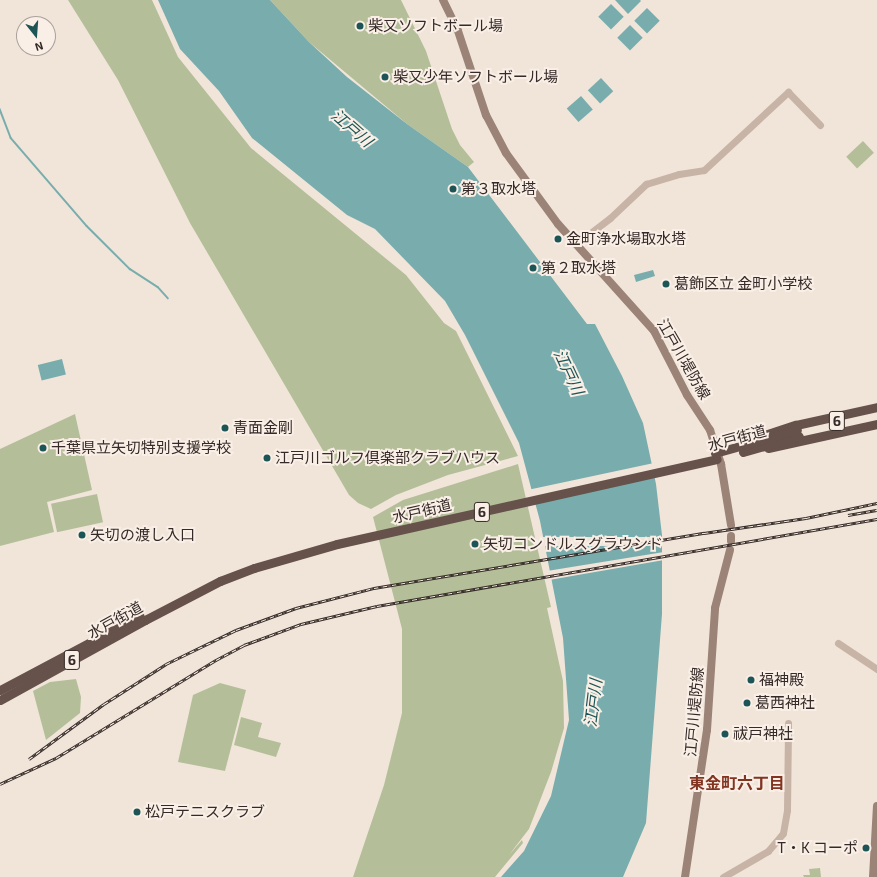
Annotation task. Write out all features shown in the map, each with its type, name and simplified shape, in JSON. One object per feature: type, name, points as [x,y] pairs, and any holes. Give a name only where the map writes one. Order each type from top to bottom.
[{"type":"highway","points":[[741,446],[782,429],[877,407]]},
{"type":"highway","name":"水戸街道","points":[[716,456],[741,446],[797,430],[877,412]]},
{"type":"highway","name":"水戸街道","points":[[0,690],[143,617],[220,581],[254,568],[337,542],[757,448],[877,419]]},
{"type":"highway","points":[[757,448],[774,447],[877,424]]},
{"type":"highway","name":"水戸街道","points":[[0,700],[143,617]]},
{"type":"main road","name":"江戸川堤防線","points":[[444,0],[458,31],[486,115],[499,141],[528,185],[576,244],[654,331],[687,395],[710,430],[721,464],[731,525]]},
{"type":"main road","name":"江戸川堤防線","points":[[685,877],[706,737],[715,608],[730,550]]},
{"type":"main road","points":[[874,877],[877,806]]},
{"type":"street","points":[[576,244],[610,218],[646,184],[679,174],[704,170],[788,92],[820,125]]},
{"type":"street","points":[[838,643],[877,669]]},
{"type":"street","points":[[723,877],[768,851],[783,833],[787,814],[788,723]]},
{"type":"green space","points":[[68,0],[152,0],[178,57],[251,148],[406,275],[444,323],[456,331],[518,456],[448,475],[396,495],[371,509],[358,503],[349,495],[190,223],[118,80]]},
{"type":"green space","points":[[270,0],[401,0],[426,51],[452,129],[460,145],[474,162],[468,167],[407,124],[309,42]]},
{"type":"green space","points":[[863,141],[874,153],[857,168],[846,157]]},
{"type":"green space","points":[[75,414],[92,490],[47,502],[54,532],[0,546],[0,449]]},
{"type":"green space","points":[[518,464],[551,607],[547,608],[563,681],[564,728],[551,772],[529,829],[509,855],[522,840],[523,843],[495,877],[353,877],[384,785],[402,713],[402,629],[373,517],[403,500]]},
{"type":"green space","points":[[97,494],[103,522],[57,532],[51,504]]},
{"type":"green space","points":[[76,679],[81,697],[80,713],[46,740],[33,691],[50,682]]},
{"type":"green space","points":[[220,683],[246,690],[225,771],[178,762],[193,695]]},
{"type":"green space","points":[[241,717],[262,723],[258,737],[281,743],[276,757],[234,745]]},
{"type":"green space","points":[[820,868],[821,877],[804,877],[803,875],[810,875],[809,869]]},
{"type":"water","name":"江戸川","points":[[158,0],[270,0],[309,42],[347,77],[407,124],[468,167],[587,324],[595,324],[622,376],[643,423],[656,484],[662,535],[662,614],[646,823],[623,877],[501,877],[524,851],[551,796],[569,720],[563,638],[540,521],[519,443],[465,335],[445,301],[375,229],[347,215],[252,138],[219,91],[180,49]]},
{"type":"water","points":[[615,0],[640,0],[641,1],[628,14]]},
{"type":"water","points":[[611,4],[624,17],[611,29],[598,17]]},
{"type":"water","points":[[647,8],[660,21],[647,33],[634,21]]},
{"type":"water","points":[[630,25],[643,38],[630,50],[617,38]]},
{"type":"water","points":[[601,78],[613,91],[600,103],[588,90]]},
{"type":"water","points":[[581,96],[593,110],[578,122],[567,108]]},
{"type":"water","points":[[653,270],[655,276],[636,282],[634,275]]},
{"type":"water","points":[[62,359],[66,375],[42,381],[38,365]]},
{"type":"pier","points":[[654,463],[657,477],[533,503],[530,489]]},
{"type":"pier","points":[[543,537],[664,537],[664,546],[543,546]]},
{"type":"pier","points":[[664,552],[664,560],[549,580],[547,571]]},
{"type":"waterway","points":[[0,109],[11,138],[87,226],[130,269],[158,287],[168,298]]},
{"type":"railway","points":[[29,759],[104,704],[166,664],[236,630],[296,608],[374,588],[704,533],[806,518],[877,503]]},
{"type":"railway","points":[[848,515],[877,510]]},
{"type":"railway","points":[[0,784],[56,758],[216,660],[244,645],[301,624],[377,606],[877,519]]},
{"type":"place","name":"柴又ソフトボール場","points":[[360,26]]},
{"type":"place","name":"柴又少年ソフトボール場","points":[[385,77]]},
{"type":"place","name":"第３取水塔","points":[[453,189]]},
{"type":"place","name":"金町浄水場取水塔","points":[[558,239]]},
{"type":"place","name":"第２取水塔","points":[[533,268]]},
{"type":"place","name":"葛飾区立 金町小学校","points":[[666,284]]},
{"type":"place","name":"青面金剛","points":[[225,428]]},
{"type":"place","name":"千葉県立矢切特別支援学校","points":[[43,448]]},
{"type":"place","name":"江戸川ゴルフ倶楽部クラブハウス","points":[[267,458]]},
{"type":"place","name":"矢切の渡し入口","points":[[82,535]]},
{"type":"place","name":"矢切コンドルスグラウンド","points":[[475,544]]},
{"type":"place","name":"福神殿","points":[[751,680]]},
{"type":"place","name":"葛西神社","points":[[747,703]]},
{"type":"place","name":"祓戸神社","points":[[725,734]]},
{"type":"place","name":"松戸テニスクラブ","points":[[137,812]]},
{"type":"place","name":"T・K コーポ","points":[[866,848]]},
{"type":"district","name":"東金町六丁目","points":[[737,783]]}]
